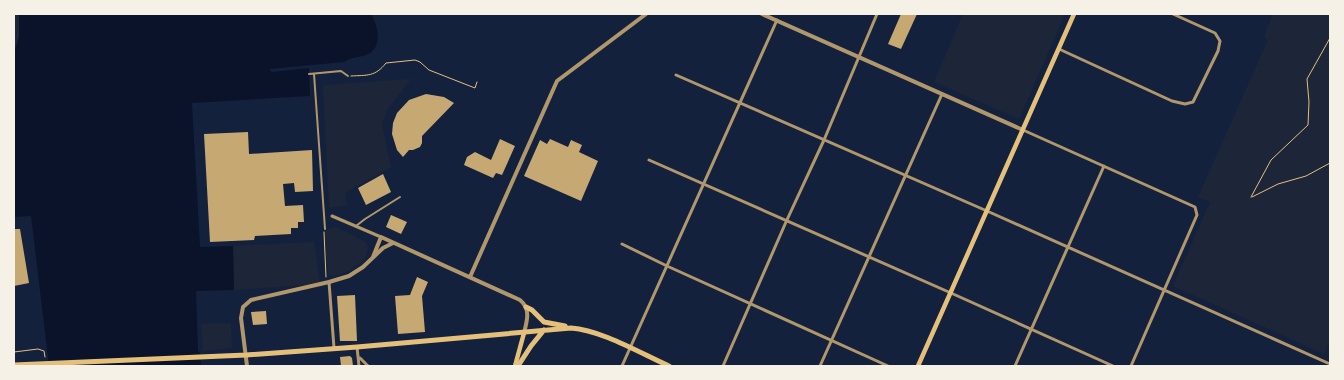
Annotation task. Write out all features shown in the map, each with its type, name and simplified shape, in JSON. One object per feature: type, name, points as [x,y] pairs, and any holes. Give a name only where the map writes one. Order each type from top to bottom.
[{"type":"main road","points":[[918,366],[1074,14]]},
{"type":"main road","points":[[526,307],[532,310],[544,322],[587,330],[669,366]]},
{"type":"main road","points":[[14,365],[246,355],[571,328]]},
{"type":"main road","points":[[516,366],[545,330]]},
{"type":"main road","points":[[516,366],[524,333]]},
{"type":"street","points":[[470,277],[557,81],[646,14]]},
{"type":"street","points":[[762,14],[1195,207],[1197,215],[1131,366]]},
{"type":"street","points":[[723,366],[824,140],[877,14]]},
{"type":"street","points":[[1059,49],[1172,101],[1185,104],[1193,102],[1218,51],[1220,41],[1215,32],[1173,14]]},
{"type":"street","points":[[622,366],[777,20]]},
{"type":"street","points":[[676,75],[1330,364]]},
{"type":"street","points":[[820,366],[942,94]]},
{"type":"street","points":[[649,160],[1113,366]]},
{"type":"street","points":[[1014,366],[1104,166]]},
{"type":"street","points":[[332,216],[520,300],[526,307],[527,322],[524,333]]},
{"type":"street","points":[[372,259],[381,237]]},
{"type":"street","points":[[247,366],[241,318],[243,307],[251,300],[349,276],[383,248],[393,243]]},
{"type":"street","points":[[622,244],[888,366]]},
{"type":"street","points":[[329,282],[334,348]]},
{"type":"street","points":[[357,347],[359,366]]},
{"type":"street","points":[[359,358],[368,366]]},
{"type":"lane","points":[[309,74],[341,72],[348,76]]},
{"type":"lane","points":[[314,74],[325,229]]},
{"type":"lane","points":[[356,226],[400,197]]},
{"type":"lane","points":[[324,212],[332,216]]},
{"type":"path","points":[[1330,38],[1307,80],[1309,102],[1308,125],[1271,160],[1252,197],[1278,184],[1306,176],[1330,163]]},
{"type":"path","points":[[348,76],[371,75],[378,72],[386,63],[414,60],[420,62],[428,70],[475,88],[477,82]]},
{"type":"path","points":[[325,229],[322,234],[324,264],[326,278],[329,282]]},
{"type":"path","points":[[14,352],[38,349],[44,351],[45,359]]},
{"type":"shaded area","points":[[14,14],[19,14],[19,37],[14,52]]},
{"type":"shaded area","points":[[19,14],[371,14],[376,24],[378,36],[372,52],[344,62],[270,69],[271,72],[309,68],[310,96],[192,103],[200,247],[233,246],[234,290],[196,291],[198,351],[200,352],[201,366],[49,366],[31,216],[14,217],[14,52],[19,37]]},
{"type":"shaded area","points":[[963,14],[1065,14],[1019,119],[934,82]]},
{"type":"shaded area","points":[[1273,14],[1330,14],[1330,340],[1324,354],[1173,286],[1210,202],[1198,197],[1268,40],[1264,37]]},
{"type":"shaded area","points":[[411,79],[387,110],[382,125],[391,167],[345,193],[347,205],[329,208],[323,85]]},
{"type":"shaded area","points":[[336,227],[366,242],[368,248],[365,259],[347,272],[333,276],[328,275],[324,233],[328,229]]},
{"type":"shaded area","points":[[314,242],[320,284],[234,290],[233,246]]},
{"type":"shaded area","points":[[231,323],[232,348],[203,351],[201,324]]},
{"type":"building","points":[[901,14],[917,14],[901,49],[888,44]]},
{"type":"building","points":[[426,94],[444,97],[454,103],[422,136],[420,147],[409,150],[403,157],[397,150],[392,134],[393,123],[397,113],[409,100]]},
{"type":"building","points":[[248,132],[249,154],[312,150],[313,191],[295,192],[294,183],[283,184],[285,206],[303,205],[304,222],[298,222],[298,228],[291,228],[291,234],[255,236],[254,240],[210,242],[204,134]]},
{"type":"building","points":[[500,139],[515,146],[502,175],[496,173],[493,178],[464,165],[467,157],[475,152],[491,160]]},
{"type":"building","points":[[550,139],[568,147],[571,140],[582,145],[579,152],[598,161],[581,201],[524,176],[540,140],[547,144]]},
{"type":"building","points":[[383,174],[391,192],[366,205],[358,188]]},
{"type":"building","points":[[391,215],[407,222],[401,234],[386,227]]},
{"type":"building","points":[[14,229],[20,229],[29,283],[14,286]]},
{"type":"building","points":[[417,277],[428,282],[422,296],[425,332],[398,334],[395,296],[410,295]]},
{"type":"building","points":[[355,295],[357,341],[340,341],[337,296]]},
{"type":"building","points":[[266,311],[267,324],[253,325],[251,312]]},
{"type":"building","points":[[350,356],[353,366],[341,366],[340,357]]}]
